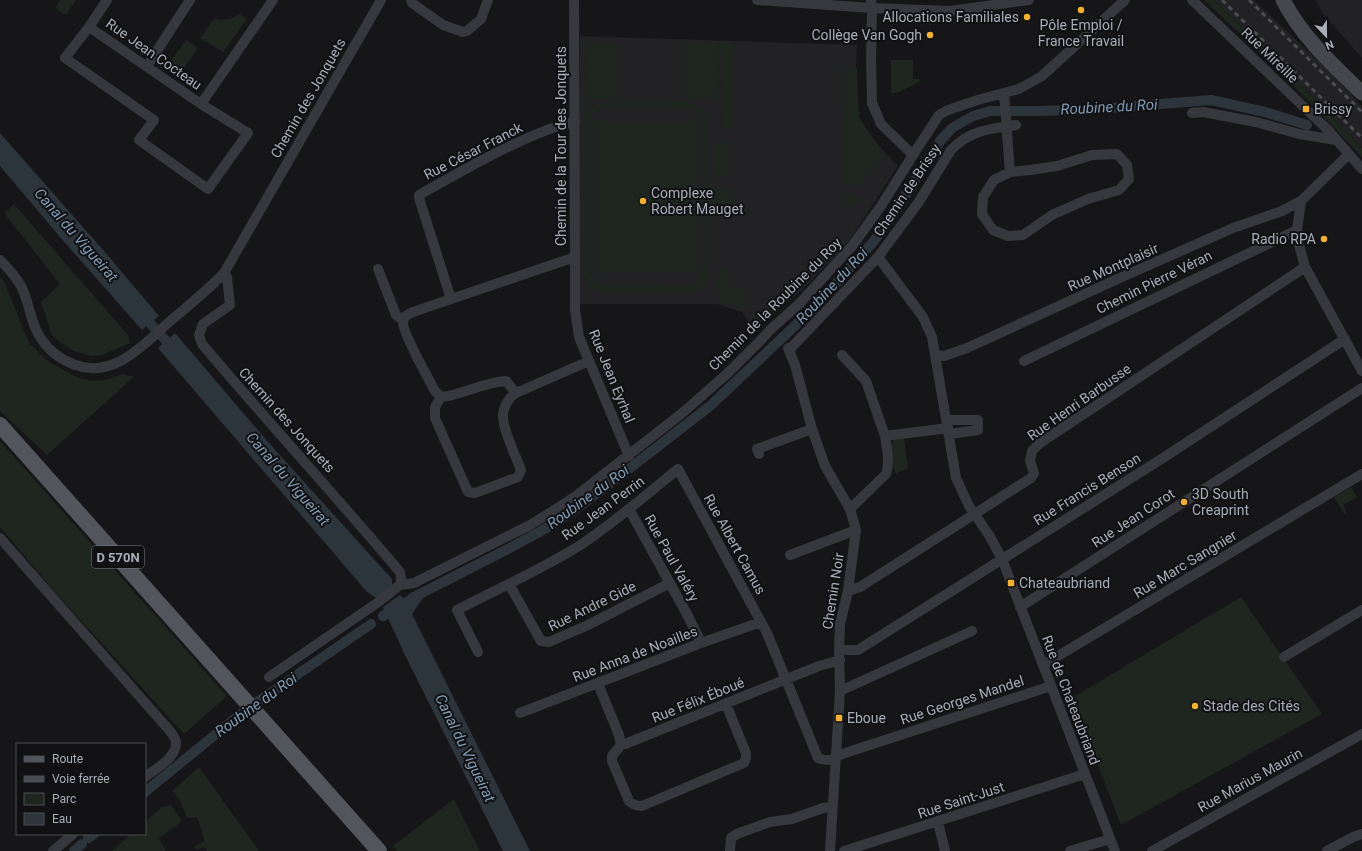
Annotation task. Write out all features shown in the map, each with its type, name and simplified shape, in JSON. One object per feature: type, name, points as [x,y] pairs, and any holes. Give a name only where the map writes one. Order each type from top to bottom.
[{"type":"main road","points":[[1283,0],[1292,16],[1319,50],[1362,93]]},
{"type":"main road","name":"D 570N","points":[[0,425],[379,851]]},
{"type":"street","points":[[89,27],[107,0]]},
{"type":"street","points":[[147,66],[190,0]]},
{"type":"street","points":[[200,104],[273,0]]},
{"type":"street","name":"Chemin des Jonquets","points":[[0,260],[9,269],[21,286],[34,326],[40,338],[48,348],[58,356],[84,368],[96,369],[111,365],[124,359],[144,345],[224,273],[380,0]]},
{"type":"street","points":[[411,0],[412,3],[443,25],[463,32],[467,31],[481,19],[488,0]]},
{"type":"street","name":"Chemin de la Tour des Jonquets","points":[[405,317],[451,299],[575,257],[574,0]]},
{"type":"street","points":[[757,0],[871,4],[957,10],[1029,0]]},
{"type":"street","name":"Chemin de la Roubine du Roy","points":[[397,587],[414,583],[530,525],[576,496],[681,414],[728,372],[815,287],[857,240],[881,206],[939,115],[948,110],[1004,97],[1042,76],[1125,0]]},
{"type":"street","name":"Rue Mireille","points":[[1192,0],[1328,130],[1362,170]]},
{"type":"street","points":[[871,4],[872,103],[882,124],[912,156]]},
{"type":"street","name":"Rue Jean Cocteau","points":[[89,27],[147,66],[200,104],[248,133],[208,189],[139,140],[154,120],[65,58],[89,27]]},
{"type":"street","points":[[1004,97],[1009,125],[1010,172]]},
{"type":"street","points":[[1192,113],[1203,112],[1248,120],[1299,134],[1336,140]]},
{"type":"street","name":"Rue César Franck","points":[[451,299],[418,198],[420,195],[516,142],[564,124],[575,122]]},
{"type":"street","name":"Chemin de Brissy","points":[[789,349],[878,257],[918,203],[951,150],[958,143],[976,133],[1009,125]]},
{"type":"street","points":[[1116,154],[1127,165],[1130,179],[1119,190],[1088,199],[1052,215],[1023,235],[1008,236],[992,230],[982,214],[983,197],[994,180],[1010,172],[1057,166],[1092,155],[1116,154]]},
{"type":"street","name":"Rue Montplaisir","points":[[935,355],[944,356],[967,348],[1233,228],[1282,211],[1301,200],[1349,154]]},
{"type":"street","points":[[1301,200],[1297,230],[1299,245],[1306,268],[1362,371]]},
{"type":"street","name":"Chemin Pierre Véran","points":[[1024,361],[1297,230]]},
{"type":"street","name":"Rue Jean Eyrhal","points":[[575,257],[575,310],[579,336],[628,456]]},
{"type":"street","name":"Rue de Chateaubriand","points":[[878,257],[924,316],[932,337],[956,478],[974,514],[989,535],[1002,559],[1115,851]]},
{"type":"street","name":"Rue Henri Barbusse","points":[[848,591],[860,586],[1031,478],[1034,473],[1030,461],[1032,451],[1040,443],[1306,268]]},
{"type":"street","points":[[378,269],[396,315],[405,317],[402,324],[408,338],[435,391],[440,397]]},
{"type":"street","name":"Chemin des Jonquets","points":[[224,273],[227,277],[230,305],[203,324],[199,336],[202,344],[265,418],[329,488],[400,572],[401,579],[397,587]]},
{"type":"street","name":"Rue Francis Benson","points":[[840,655],[858,650],[1163,458],[1345,339]]},
{"type":"street","name":"Chemin Noir","points":[[789,349],[795,365],[812,429],[825,466],[850,509],[856,530],[848,591],[840,624],[840,692],[830,851]]},
{"type":"street","points":[[842,355],[866,381],[885,436],[888,468],[886,474],[850,509]]},
{"type":"street","points":[[440,397],[435,407],[435,418],[468,492],[475,493],[518,477],[521,470],[505,428],[502,415],[514,394],[589,361]]},
{"type":"street","points":[[440,397],[451,396],[494,381],[506,381],[516,393]]},
{"type":"street","name":"Rue Jean Corot","points":[[1020,607],[1362,388]]},
{"type":"street","points":[[885,436],[947,427]]},
{"type":"street","points":[[759,454],[757,449],[812,429]]},
{"type":"street","name":"Rue Jean Perrin","points":[[478,652],[457,610],[509,584],[578,546],[629,509],[678,469]]},
{"type":"street","name":"Rue Albert Camus","points":[[678,469],[767,633],[818,758],[824,761],[836,758]]},
{"type":"street","name":"Rue Marc Sangnier","points":[[1043,665],[1362,474]]},
{"type":"street","name":"Rue Paul Valéry","points":[[629,509],[701,643]]},
{"type":"street","points":[[790,555],[856,530]]},
{"type":"street","points":[[0,538],[170,731],[176,742],[175,750],[171,756],[146,776]]},
{"type":"street","name":"Rue Andre Gide","points":[[509,584],[541,641],[549,642],[588,626],[670,583]]},
{"type":"street","points":[[270,677],[397,587]]},
{"type":"street","points":[[1284,657],[1362,610]]},
{"type":"street","name":"Rue Anna de Noailles","points":[[520,713],[701,643],[761,622]]},
{"type":"street","points":[[840,692],[972,631]]},
{"type":"street","name":"Rue Félix Éboué","points":[[621,744],[626,744],[654,734],[819,666],[840,655]]},
{"type":"street","points":[[598,684],[619,735],[621,744],[612,756],[612,761],[629,800],[633,804],[642,806],[744,763],[746,753],[726,704]]},
{"type":"street","name":"Rue Georges Mandel","points":[[836,758],[842,754],[1051,686]]},
{"type":"street","name":"Rue Marius Maurin","points":[[1152,851],[1362,734]]},
{"type":"street","name":"Rue Saint-Just","points":[[844,851],[1085,774]]},
{"type":"street","points":[[730,851],[731,838],[737,834],[770,822],[792,819],[824,808],[832,807]]},
{"type":"street","points":[[938,822],[945,851]]},
{"type":"street","points":[[1327,851],[1353,837],[1362,834]]},
{"type":"street","points":[[53,851],[72,835]]},
{"type":"street","points":[[1070,851],[1110,838]]},
{"type":"shaded area","points":[[1214,0],[1254,0],[1328,70],[1362,106],[1362,148],[1311,95]]},
{"type":"shaded area","points":[[1315,0],[1362,0],[1362,58],[1324,15]]},
{"type":"shaded area","points":[[580,36],[857,45],[856,65],[859,117],[873,141],[898,166],[849,241],[801,291],[753,329],[742,312],[717,304],[577,304]]},
{"type":"green space","points":[[60,0],[76,0],[66,15],[55,8]]},
{"type":"green space","points":[[1204,0],[1214,0],[1290,74],[1285,76]]},
{"type":"green space","points":[[239,14],[247,19],[223,52],[200,38],[215,18],[222,20],[228,19]]},
{"type":"green space","points":[[186,40],[198,48],[181,72],[169,63]]},
{"type":"green space","points":[[682,41],[719,41],[718,99],[682,99]]},
{"type":"green space","points":[[720,41],[734,42],[734,128],[722,128]]},
{"type":"green space","points":[[586,43],[618,43],[617,99],[585,99]]},
{"type":"green space","points":[[891,60],[913,60],[913,79],[921,79],[919,82],[897,93],[891,93]]},
{"type":"green space","points":[[842,69],[857,69],[859,117],[874,140],[886,154],[859,186],[844,185]]},
{"type":"green space","points":[[1294,78],[1362,148],[1362,157],[1292,84]]},
{"type":"green space","points":[[604,101],[686,101],[701,108],[706,114],[708,121],[709,189],[734,189],[734,216],[709,217],[710,285],[689,293],[603,292],[593,288],[586,280],[583,274],[583,122],[588,111],[593,106]],"holes":[[[606,107],[685,108],[695,113],[701,121],[701,269],[699,277],[689,286],[602,285],[597,283],[590,272],[590,121],[592,116],[600,109]]]},
{"type":"green space","points":[[594,121],[696,121],[696,273],[594,273]]},
{"type":"green space","points":[[713,142],[729,142],[729,175],[713,175]]},
{"type":"green space","points":[[844,194],[857,194],[857,206],[843,206]]},
{"type":"green space","points":[[14,204],[128,335],[130,343],[102,355],[91,356],[74,351],[52,335],[41,302],[60,284],[4,213]]},
{"type":"green space","points":[[718,269],[727,269],[727,286],[746,287],[746,309],[717,302]]},
{"type":"green space","points":[[0,276],[4,281],[29,343],[49,362],[79,378],[93,381],[105,380],[122,374],[134,377],[47,455],[0,411]]},
{"type":"green space","points":[[904,438],[908,468],[896,474],[892,462],[892,443],[894,440]]},
{"type":"green space","points":[[0,441],[227,696],[184,734],[54,591],[0,527]]},
{"type":"green space","points":[[1351,487],[1357,497],[1343,505],[1347,513],[1345,515],[1334,497]]},
{"type":"green space","name":"Stade des Cités","points":[[1241,597],[1322,714],[1121,825],[1072,698]]},
{"type":"green space","points":[[199,767],[259,851],[207,851],[204,847],[196,850],[194,847],[204,841],[197,817],[187,818],[179,799],[172,791]]},
{"type":"green space","points":[[454,799],[480,851],[397,851],[393,846]]},
{"type":"green space","points":[[171,805],[182,821],[159,838],[166,851],[112,851],[130,835],[146,835],[146,821],[162,807]]},
{"type":"water","points":[[0,133],[159,316],[142,330],[0,166]]},
{"type":"water","points":[[175,333],[268,442],[392,579],[392,585],[376,598],[367,592],[158,348]]},
{"type":"water","points":[[418,592],[424,592],[425,595],[412,614],[530,851],[503,851],[404,653],[383,607],[400,595],[403,598]]},
{"type":"waterway","name":"Roubine du Roi","points":[[412,598],[552,525],[580,506],[710,406],[816,306],[874,241],[941,140],[952,128],[973,116],[990,111],[1097,109],[1211,100],[1265,112],[1307,125]]},
{"type":"waterway","name":"Canal du Vigueirat","points":[[142,314],[175,351]]},
{"type":"waterway","name":"Roubine du Roi","points":[[383,616],[398,606]]},
{"type":"waterway","name":"Roubine du Roi","points":[[146,791],[243,712],[371,624]]},
{"type":"waterway","name":"Roubine du Roi","points":[[88,838],[92,835]]},
{"type":"waterway","name":"Roubine du Roi","points":[[74,851],[82,844]]},
{"type":"railway","points":[[1222,0],[1362,138]]},
{"type":"railway","points":[[1249,0],[1362,112]]},
{"type":"place","name":"Pôle Emploi / France Travail","points":[[1081,10]]},
{"type":"place","name":"Allocations Familiales","points":[[1027,17]]},
{"type":"place","name":"Collège Van Gogh","points":[[930,35]]},
{"type":"place","name":"Brissy","points":[[1306,109]]},
{"type":"place","name":"Complexe Robert Mauget","points":[[643,201]]},
{"type":"place","name":"Radio RPA","points":[[1324,239]]},
{"type":"place","name":"3D South Creaprint","points":[[1184,502]]},
{"type":"place","name":"Chateaubriand","points":[[1011,583]]},
{"type":"place","name":"Stade des Cités","points":[[1195,706]]},
{"type":"place","name":"Eboue","points":[[839,718]]}]
